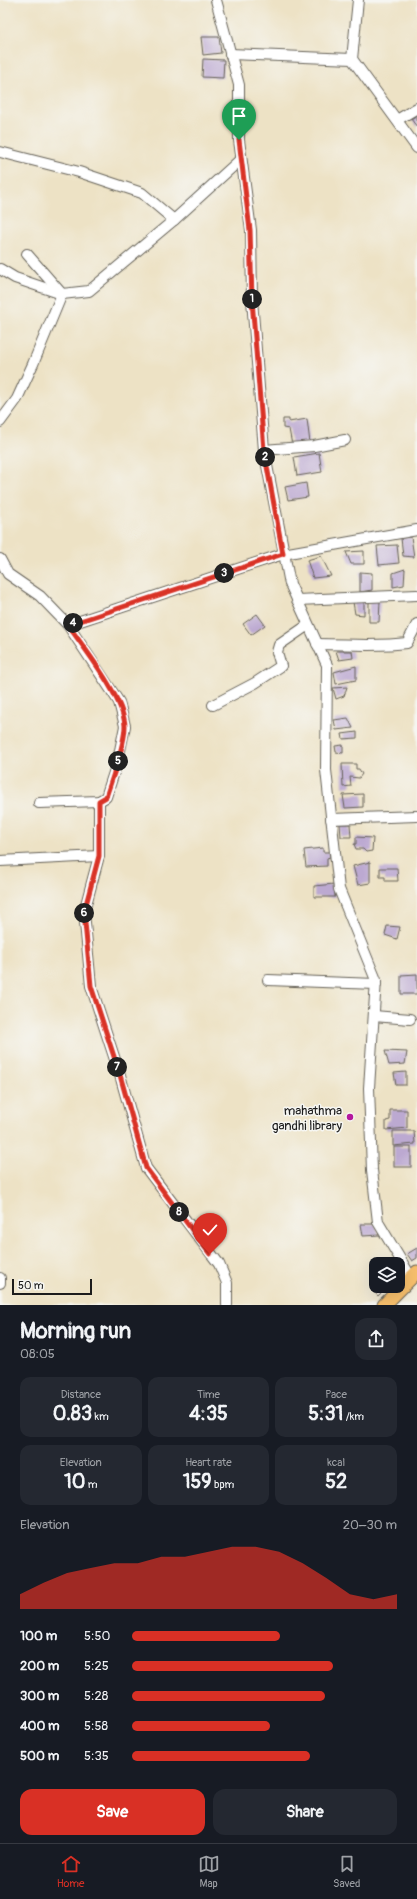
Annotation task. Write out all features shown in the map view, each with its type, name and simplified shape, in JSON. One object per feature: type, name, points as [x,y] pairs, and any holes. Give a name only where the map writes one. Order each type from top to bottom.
[{"type":"main road","points":[[384,1305],[414,1275]]},
{"type":"street","points":[[216,0],[239,85],[239,140],[250,230],[252,300],[264,450],[290,584],[326,666],[326,770],[339,889],[376,980],[369,1088],[372,1170],[378,1222],[414,1275]]},
{"type":"street","points":[[358,0],[352,59],[417,148]]},
{"type":"street","points":[[230,54],[352,59]]},
{"type":"street","points":[[397,120],[417,108]]},
{"type":"street","points":[[0,152],[79,172],[142,193],[174,220]]},
{"type":"street","points":[[0,269],[15,278],[62,294],[89,291],[174,220],[241,159]]},
{"type":"street","points":[[27,254],[62,294]]},
{"type":"street","points":[[0,422],[3,413],[17,399],[34,364],[62,294]]},
{"type":"street","points":[[264,450],[314,446],[345,440]]},
{"type":"street","points":[[68,625],[283,554],[417,530]]},
{"type":"street","points":[[0,559],[8,574],[40,596],[68,625],[119,702],[125,726],[118,760],[106,797],[99,801],[39,803]]},
{"type":"street","points":[[297,600],[417,595]]},
{"type":"street","points":[[317,644],[382,646],[406,644],[417,624]]},
{"type":"street","points":[[213,705],[255,683],[281,666],[277,652],[278,645],[308,625]]},
{"type":"street","points":[[99,801],[99,856],[84,912],[91,986],[120,1075],[146,1168],[218,1264],[227,1283],[227,1305]]},
{"type":"street","points":[[331,819],[417,816]]},
{"type":"street","points":[[0,861],[99,856]]},
{"type":"street","points":[[268,980],[376,984]]},
{"type":"street","points":[[374,1016],[410,1019]]},
{"type":"street","points":[[0,1278],[0,1284]]},
{"type":"building","points":[[201,37],[219,37],[221,53],[203,55]]},
{"type":"building","points":[[203,59],[224,60],[223,78],[202,77]]},
{"type":"building","points":[[417,115],[417,127],[411,119]]},
{"type":"building","points":[[283,419],[289,419],[289,422],[307,419],[310,443],[292,445],[289,429],[283,428]]},
{"type":"building","points":[[319,453],[322,472],[297,476],[294,457]]},
{"type":"building","points":[[306,483],[308,497],[288,500],[285,487]]},
{"type":"building","points":[[411,537],[414,557],[403,556],[401,538]]},
{"type":"building","points":[[397,545],[399,563],[379,565],[377,546]]},
{"type":"building","points":[[364,551],[364,564],[351,564],[346,552]]},
{"type":"building","points":[[321,556],[331,576],[313,578],[307,560]]},
{"type":"building","points":[[405,569],[404,585],[393,587],[393,573]]},
{"type":"building","points":[[360,572],[372,573],[372,590],[360,592]]},
{"type":"building","points":[[369,600],[380,601],[379,622],[369,622]]},
{"type":"building","points":[[364,601],[364,615],[355,614],[353,602]]},
{"type":"building","points":[[257,614],[265,625],[251,635],[243,624]]},
{"type":"building","points":[[336,651],[352,651],[353,658],[339,660]]},
{"type":"building","points":[[356,666],[356,680],[336,684],[334,672]]},
{"type":"building","points":[[347,687],[344,696],[336,699],[333,688]]},
{"type":"building","points":[[348,718],[353,728],[336,730],[334,720]]},
{"type":"building","points":[[357,732],[357,738],[343,739],[342,734]]},
{"type":"building","points":[[343,745],[343,753],[336,752],[335,746]]},
{"type":"building","points":[[342,764],[356,764],[356,769],[359,769],[362,774],[359,778],[350,777],[351,786],[343,787]]},
{"type":"building","points":[[363,794],[363,807],[345,808],[343,795]]},
{"type":"building","points":[[340,824],[350,824],[351,837],[341,837]]},
{"type":"building","points":[[356,837],[373,838],[372,851],[366,852],[363,849],[356,849],[354,844],[356,844]]},
{"type":"building","points":[[323,848],[323,852],[329,852],[330,857],[327,858],[327,866],[306,867],[304,850]]},
{"type":"building","points":[[370,862],[370,883],[358,885],[353,866]]},
{"type":"building","points":[[380,868],[397,868],[398,881],[385,881],[385,877],[380,877]]},
{"type":"building","points":[[334,884],[335,897],[314,897],[314,886]]},
{"type":"building","points":[[387,926],[400,927],[397,939],[385,935]]},
{"type":"building","points":[[417,974],[417,994],[401,994],[401,975]]},
{"type":"building","points":[[385,1051],[407,1052],[405,1064],[389,1065]]},
{"type":"building","points":[[406,1072],[406,1085],[396,1085],[394,1073]]},
{"type":"building","points":[[390,1110],[407,1110],[407,1128],[386,1130],[386,1121],[390,1120]]},
{"type":"building","points":[[393,1131],[414,1131],[415,1144],[393,1146]]},
{"type":"building","points":[[394,1147],[411,1147],[411,1167],[394,1167]]},
{"type":"building","points":[[361,1224],[376,1224],[379,1235],[363,1236]]},
{"type":"building","points":[[417,1248],[417,1258],[412,1261],[407,1254]]},
{"type":"place","name":"mahathma gandhi library","points":[[350,1117]]},
{"type":"route","points":[[210,1254],[146,1168],[120,1075],[91,986],[84,912],[99,856],[99,801],[106,797],[118,760],[125,726],[119,702],[68,625],[283,554],[264,450],[252,300],[250,230],[239,140]]}]
